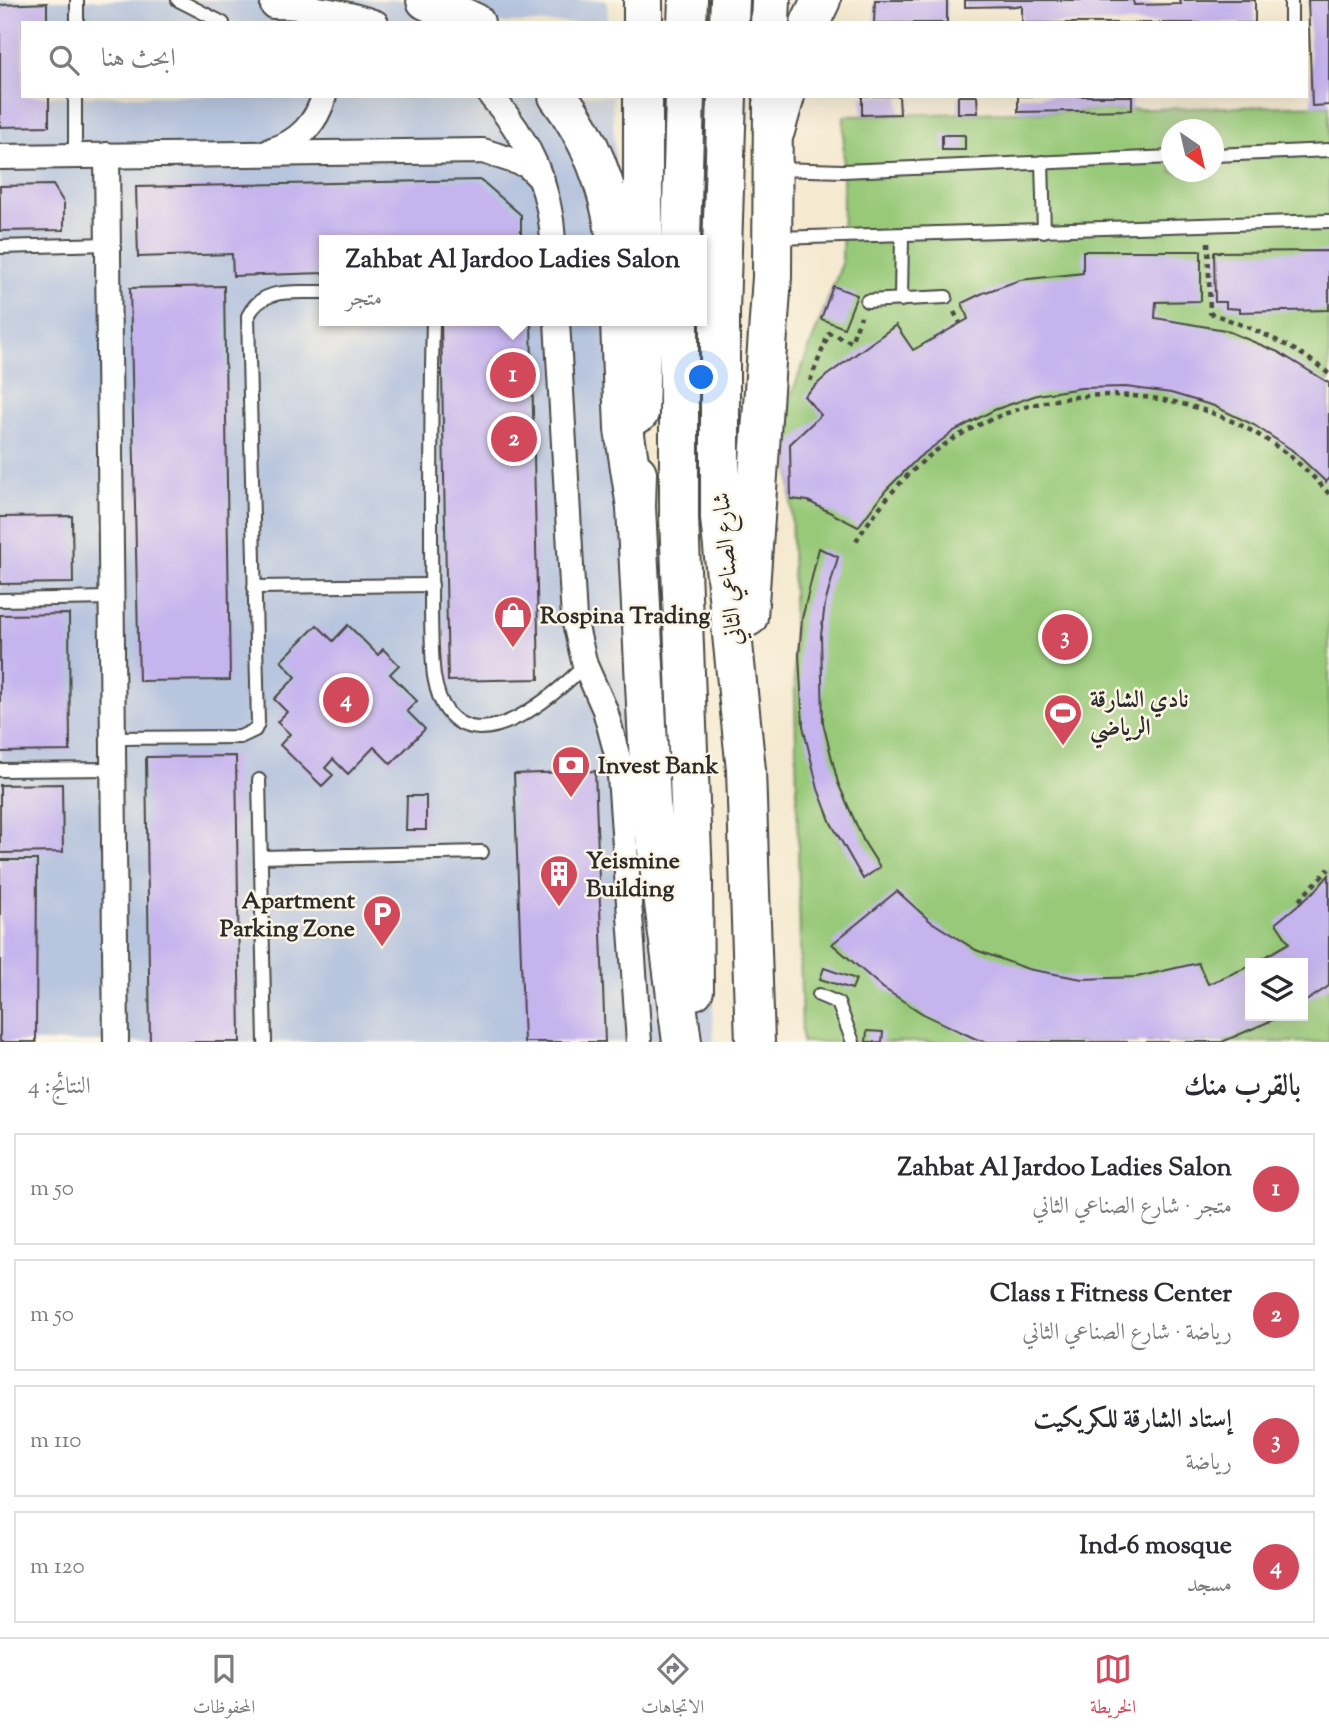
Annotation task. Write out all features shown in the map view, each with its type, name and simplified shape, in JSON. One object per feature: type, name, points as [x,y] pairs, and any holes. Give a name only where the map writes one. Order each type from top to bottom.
[{"type":"main road","points":[[426,0],[471,21]]},
{"type":"main road","points":[[643,0],[643,21]]},
{"type":"main road","points":[[687,21],[688,0]]},
{"type":"main road","points":[[729,21],[730,0]]},
{"type":"main road","points":[[770,21],[771,0]]},
{"type":"main road","points":[[811,21],[821,0]]},
{"type":"main road","points":[[559,98],[588,143],[603,178],[615,235]]},
{"type":"main road","points":[[643,98],[643,235]]},
{"type":"main road","points":[[681,235],[685,98]]},
{"type":"main road","name":"شارع الصناعي الثاني","points":[[727,98],[720,311],[720,518],[746,769],[755,1042]]},
{"type":"main road","points":[[746,769],[744,667],[773,238],[778,108]]},
{"type":"main road","points":[[620,326],[624,429],[635,507]]},
{"type":"main road","points":[[642,326],[635,507],[650,803],[682,1042]]},
{"type":"main road","name":"شارع الصناعي الثاني","points":[[679,326],[679,517],[695,954],[693,1042]]},
{"type":"street","points":[[266,3],[298,21]]},
{"type":"street","points":[[266,3],[345,12],[370,21]]},
{"type":"street","points":[[254,153],[275,150],[294,141],[310,126],[323,98]]},
{"type":"street","points":[[492,98],[526,145],[542,180],[552,214],[553,235]]},
{"type":"street","points":[[0,157],[484,151],[527,165],[542,180]]},
{"type":"street","points":[[107,155],[117,1042]]},
{"type":"street","points":[[557,326],[572,594],[586,665],[606,710],[619,762],[639,1042]]},
{"type":"lane","points":[[77,0],[77,21]]},
{"type":"lane","points":[[178,0],[219,21]]},
{"type":"lane","points":[[1291,0],[1291,21]]},
{"type":"lane","points":[[75,98],[75,156]]},
{"type":"lane","points":[[1224,155],[1329,150]]},
{"type":"lane","points":[[775,169],[844,171],[1161,157]]},
{"type":"lane","points":[[1041,162],[1044,231]]},
{"type":"lane","points":[[773,238],[1329,221]]},
{"type":"lane","points":[[901,300],[902,235]]},
{"type":"lane","points":[[0,247],[108,244]]},
{"type":"lane","points":[[113,738],[240,737],[255,730],[258,715],[248,316],[254,304],[266,295],[319,292]]},
{"type":"lane","points":[[867,301],[946,297]]},
{"type":"lane","points":[[433,326],[432,585],[438,694],[447,711],[460,723],[479,729],[495,727],[534,707],[586,665]]},
{"type":"lane","points":[[254,587],[432,585]]},
{"type":"lane","points":[[0,600],[112,598]]},
{"type":"lane","points":[[0,770],[114,769]]},
{"type":"lane","points":[[259,780],[265,1042]]},
{"type":"lane","points":[[261,857],[482,852]]},
{"type":"lane","points":[[819,995],[838,1003],[853,1042]]},
{"type":"path","points":[[1208,226],[1210,313],[1259,331],[1329,374]]},
{"type":"path","points":[[810,381],[829,333],[851,342],[867,301]]},
{"type":"path","points":[[856,541],[876,510],[900,482],[948,443],[990,419],[1061,397],[1135,395],[1171,400],[1207,410],[1272,443],[1328,492]]},
{"type":"path","points":[[1299,900],[1329,869]]},
{"type":"shaded area","points":[[0,0],[607,0],[608,21],[21,21],[21,98],[612,98],[619,235],[319,235],[319,326],[625,326],[710,937],[714,1042],[0,1042]]},
{"type":"green space","name":"نادي الشارقة الرياضي","points":[[1329,105],[1329,1042],[802,1042],[789,401],[842,263],[844,116]]},
{"type":"building","points":[[875,0],[947,0],[947,21],[874,21]]},
{"type":"building","points":[[965,0],[1133,0],[1134,5],[1181,4],[1180,0],[1255,0],[1255,21],[1022,21],[1022,6],[965,7]]},
{"type":"building","points":[[1308,0],[1329,0],[1329,105],[1312,106]]},
{"type":"building","points":[[47,3],[47,21],[21,21],[21,98],[49,98],[49,126],[0,127],[0,5]]},
{"type":"building","points":[[862,98],[899,98],[900,114],[862,115]]},
{"type":"building","points":[[958,98],[977,98],[978,113],[958,113]]},
{"type":"building","points":[[1018,98],[1132,98],[1132,110],[1018,112]]},
{"type":"building","points":[[942,135],[965,135],[965,150],[942,150]]},
{"type":"building","points":[[481,180],[521,215],[521,235],[319,235],[319,273],[233,276],[232,254],[138,257],[136,187]]},
{"type":"building","points":[[53,185],[64,203],[64,230],[0,231],[0,186]]},
{"type":"building","points":[[1083,251],[1201,251],[1201,301],[1156,302],[1155,318],[1225,330],[1278,352],[1329,383],[1329,479],[1326,482],[1292,450],[1254,425],[1214,406],[1171,393],[1126,387],[1081,388],[1037,395],[994,410],[954,431],[918,458],[886,490],[858,527],[808,501],[791,499],[790,444],[821,415],[804,396],[826,376],[896,325],[913,350],[968,319],[962,303],[983,293],[1020,280],[1083,273]]},
{"type":"building","points":[[1329,251],[1329,310],[1240,312],[1240,309],[1226,308],[1226,302],[1215,302],[1214,252]]},
{"type":"building","points":[[224,286],[230,680],[139,681],[130,288]]},
{"type":"building","points":[[833,286],[857,295],[844,328],[821,319]]},
{"type":"building","points":[[441,326],[531,326],[539,679],[448,681]]},
{"type":"building","points":[[72,516],[73,583],[0,584],[0,517]]},
{"type":"building","points":[[819,548],[838,557],[825,604],[821,635],[823,723],[838,783],[864,842],[880,867],[863,879],[831,823],[818,789],[803,726],[799,655],[802,619]]},
{"type":"building","points":[[69,614],[70,751],[0,752],[0,615]]},
{"type":"building","points":[[317,625],[333,641],[348,625],[378,655],[383,649],[399,665],[390,674],[417,701],[407,711],[425,729],[391,764],[374,747],[348,774],[333,759],[325,768],[333,775],[322,786],[280,745],[290,734],[277,722],[287,712],[274,699],[296,677],[281,661]]},
{"type":"building","points":[[236,756],[240,1042],[150,1042],[146,757]]},
{"type":"building","name":"Yeismine Building","points":[[595,771],[605,1042],[524,1042],[514,774]]},
{"type":"building","points":[[62,784],[63,852],[0,853],[0,785]]},
{"type":"building","points":[[407,796],[426,796],[426,830],[406,830]]},
{"type":"building","points":[[0,860],[37,860],[36,1042],[0,1042]]},
{"type":"building","points":[[1329,875],[1329,986],[1308,1000],[1308,958],[1264,958],[1289,943],[1276,923],[1317,889]]},
{"type":"building","points":[[897,891],[930,921],[976,950],[1028,969],[1082,979],[1137,977],[1198,963],[1208,984],[1245,968],[1245,1021],[1270,1021],[1222,1042],[987,1042],[925,1015],[883,988],[832,944]]},
{"type":"building","points":[[824,968],[856,979],[852,989],[820,979]]},
{"type":"building","points":[[867,1031],[883,1032],[882,1042],[866,1042]]},
{"type":"place","name":"Zahbat Al Jardoo Ladies Salon","points":[[513,375]]},
{"type":"place","name":"Class 1 Fitness Center","points":[[514,439]]},
{"type":"place","name":"إستاد الشارقة للكريكيت","points":[[1065,637]]},
{"type":"place","name":"Rospina Trading","points":[[513,649]]},
{"type":"place","name":"Ind-6 mosque","points":[[346,700]]},
{"type":"place","name":"نادي الشارقة الرياضي","points":[[1063,747]]},
{"type":"place","name":"Invest Bank","points":[[571,799]]},
{"type":"place","name":"Yeismine Building","points":[[559,908]]},
{"type":"place","name":"Apartment Parking Zone","points":[[382,948]]}]
